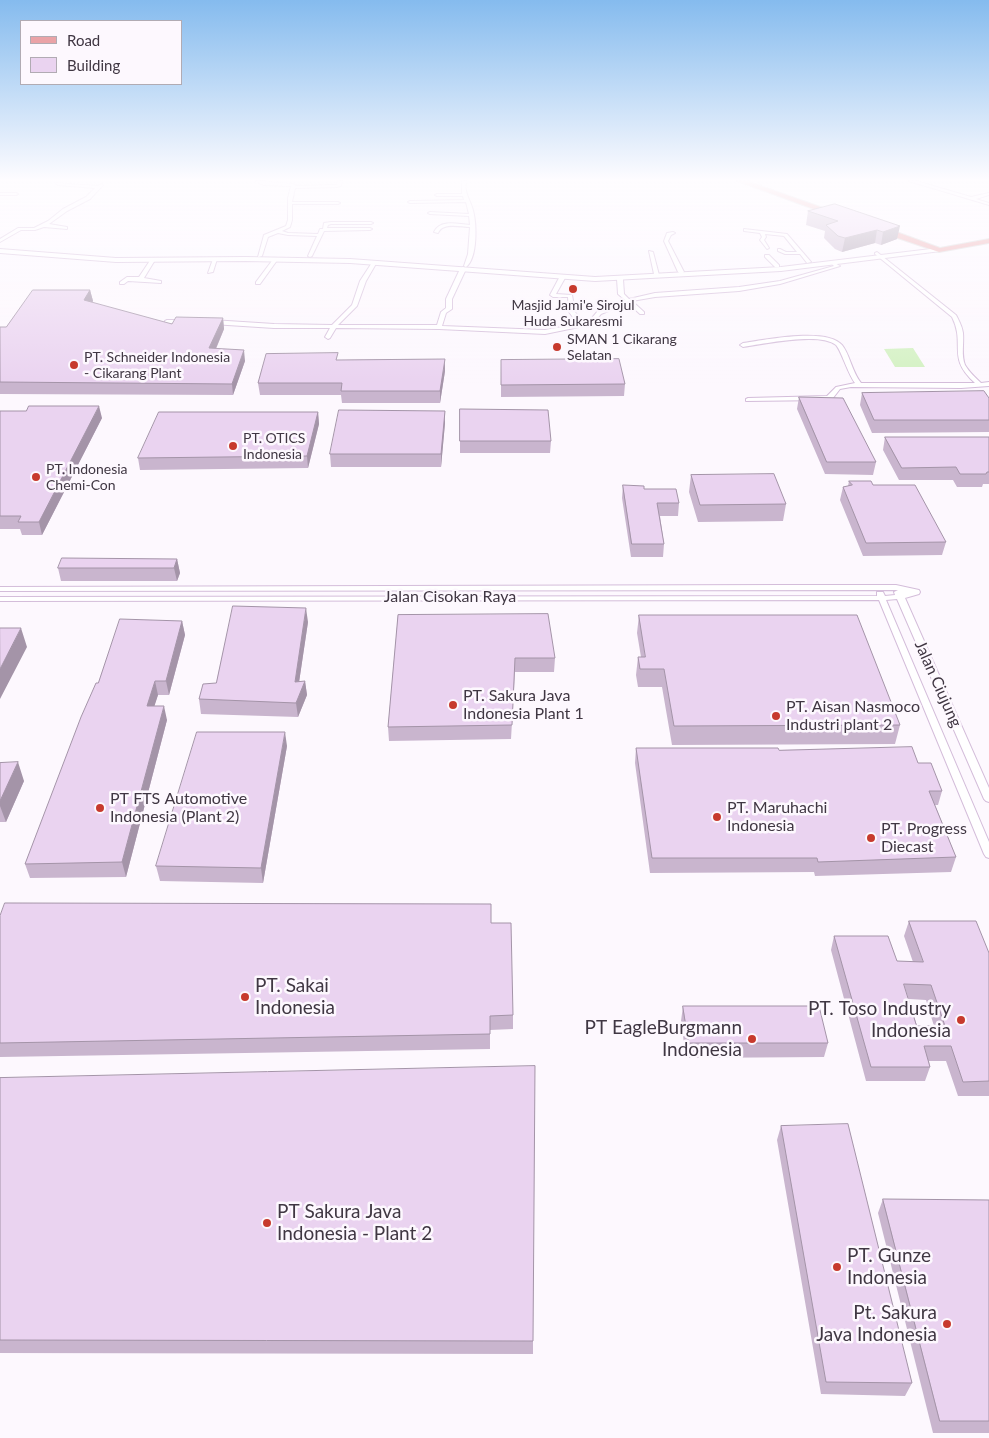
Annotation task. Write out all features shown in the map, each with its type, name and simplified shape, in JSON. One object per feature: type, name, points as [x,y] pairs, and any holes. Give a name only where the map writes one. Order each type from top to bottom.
[{"type":"main road","points":[[935,248],[939,250],[955,248]]},
{"type":"street","points":[[260,256],[262,248]]},
{"type":"street","points":[[310,256],[313,248]]},
{"type":"street","points":[[440,328],[444,312],[449,309],[449,299],[470,259],[471,248]]},
{"type":"street","points":[[669,248],[681,272]]},
{"type":"street","points":[[797,248],[809,262]]},
{"type":"street","points":[[610,277],[742,272],[833,263],[918,248]]},
{"type":"street","points":[[0,250],[92,259],[153,260],[310,256],[391,260],[574,277]]},
{"type":"street","points":[[0,250],[101,257],[260,256],[465,267],[562,278],[610,277],[777,266],[939,250]]},
{"type":"street","points":[[780,250],[787,253],[802,253]]},
{"type":"street","points":[[651,252],[657,274]]},
{"type":"street","points":[[879,255],[954,316],[959,326],[960,361],[964,370],[980,385]]},
{"type":"street","points":[[767,256],[777,266]]},
{"type":"street","points":[[258,283],[275,258]]},
{"type":"street","points":[[210,272],[215,259]]},
{"type":"street","points":[[141,279],[153,260]]},
{"type":"street","points":[[328,337],[332,328],[354,306],[363,281],[375,262]]},
{"type":"street","points":[[208,322],[332,328],[440,328],[545,332],[582,325],[593,320],[599,313],[627,301],[655,295],[739,288],[780,282],[838,266],[833,263]]},
{"type":"street","points":[[562,278],[553,295],[570,296],[572,312],[582,325]]},
{"type":"street","points":[[620,278],[621,294],[642,313]]},
{"type":"street","points":[[122,283],[127,279],[160,282]]},
{"type":"street","points":[[167,322],[194,322]]},
{"type":"street","points":[[743,345],[803,339],[826,339],[835,342],[840,346],[850,371],[859,385]]},
{"type":"street","points":[[748,400],[825,399],[831,397],[838,388],[859,385],[989,384]]},
{"type":"street","points":[[878,587],[989,854]]},
{"type":"street","name":"Jalan Cisokan Raya","points":[[0,589],[896,587],[916,592],[900,597],[882,598],[0,599]]},
{"type":"street","name":"Jalan Ciujung","points":[[896,587],[989,798]]},
{"type":"green space","points":[[913,348],[925,367],[895,367],[884,349]]},
{"type":"building","points":[[33,290],[90,290],[84,300],[172,324],[176,317],[223,318],[209,348],[244,350],[232,384],[0,382],[0,327],[6,327]]},
{"type":"building","points":[[338,353],[336,360],[445,359],[440,391],[341,391],[342,383],[258,383],[266,354]]},
{"type":"building","points":[[619,359],[625,384],[501,385],[501,360]]},
{"type":"building","points":[[984,391],[989,398],[989,420],[874,420],[862,393]]},
{"type":"building","points":[[799,397],[843,398],[876,462],[827,462]]},
{"type":"building","name":"PT. Indonesia Chemi-Con","points":[[29,406],[99,406],[39,522],[18,522],[21,516],[0,516],[0,411],[26,411]]},
{"type":"building","points":[[460,409],[548,410],[551,441],[460,441]]},
{"type":"building","points":[[339,410],[445,411],[441,454],[330,454]]},
{"type":"building","name":"PT. OTICS Indonesia","points":[[159,412],[318,412],[307,456],[138,458]]},
{"type":"building","points":[[885,437],[989,437],[989,472],[986,474],[960,474],[956,467],[902,468]]},
{"type":"building","points":[[774,474],[786,504],[700,505],[691,475]]},
{"type":"building","points":[[849,481],[871,481],[873,485],[915,485],[946,542],[866,543],[843,487],[852,485]]},
{"type":"building","points":[[623,485],[644,486],[644,489],[676,489],[679,503],[657,503],[664,544],[632,544]]},
{"type":"building","points":[[62,558],[177,559],[174,568],[58,568]]},
{"type":"building","points":[[233,606],[306,608],[295,682],[305,681],[296,703],[199,699],[203,684],[216,683]]},
{"type":"building","name":"PT. Sakura Java Indonesia Plant 1","points":[[548,614],[555,658],[515,658],[512,725],[388,727],[398,615]]},
{"type":"building","name":"PT. Aisan Nasmoco Industri plant 2","points":[[639,615],[857,615],[900,725],[674,726],[664,669],[640,669],[638,657],[645,657]]},
{"type":"building","name":"PT FTS Automotive Indonesia (Plant 2)","points":[[120,619],[182,621],[166,681],[155,681],[147,706],[164,706],[122,862],[25,864],[81,717],[96,683],[98,683]]},
{"type":"building","points":[[0,628],[21,628],[0,669]]},
{"type":"building","points":[[197,732],[285,732],[261,868],[156,866]]},
{"type":"building","points":[[912,747],[918,763],[931,763],[942,791],[929,791],[956,857],[818,862],[817,858],[652,858],[636,748],[778,748],[779,750]]},
{"type":"building","points":[[18,762],[0,801],[0,763]]},
{"type":"building","name":"PT. Sakai Indonesia","points":[[5,903],[491,904],[491,923],[511,923],[513,1015],[490,1016],[490,1034],[0,1043],[0,916]]},
{"type":"building","name":"PT. Toso Industry Indonesia","points":[[909,921],[976,921],[989,953],[989,1081],[963,1082],[951,1046],[924,1046],[930,1067],[871,1067],[834,936],[888,936],[897,961],[923,962]],"holes":[[[904,984],[931,985],[945,1026],[917,1026]]]},
{"type":"building","points":[[683,1006],[819,1006],[828,1043],[689,1043]]},
{"type":"building","name":"PT Sakura Java Indonesia - Plant 2","points":[[535,1066],[533,1341],[0,1340],[0,1078]]},
{"type":"building","name":"PT. Gunze Indonesia","points":[[848,1124],[912,1383],[826,1382],[781,1126]]},
{"type":"building","name":"Pt. Sakura Java Indonesia","points":[[883,1199],[989,1200],[989,1421],[940,1421]]},
{"type":"place","name":"Masjid Jami'e Sirojul Huda Sukaresmi","points":[[573,289]]},
{"type":"place","name":"SMAN 1 Cikarang Selatan","points":[[557,347]]},
{"type":"place","name":"PT. Schneider Indonesia - Cikarang Plant","points":[[74,365]]},
{"type":"place","name":"PT. OTICS Indonesia","points":[[233,446]]},
{"type":"place","name":"PT. Indonesia Chemi-Con","points":[[36,477]]},
{"type":"place","name":"PT. Sakura Java Indonesia Plant 1","points":[[453,705]]},
{"type":"place","name":"PT. Aisan Nasmoco Industri plant 2","points":[[776,716]]},
{"type":"place","name":"PT FTS Automotive Indonesia (Plant 2)","points":[[100,808]]},
{"type":"place","name":"PT. Maruhachi Indonesia","points":[[717,817]]},
{"type":"place","name":"PT. Progress Diecast","points":[[871,838]]},
{"type":"place","name":"PT. Sakai Indonesia","points":[[245,997]]},
{"type":"place","name":"PT. Toso Industry Indonesia","points":[[961,1020]]},
{"type":"place","name":"PT EagleBurgmann Indonesia","points":[[752,1039]]},
{"type":"place","name":"PT Sakura Java Indonesia - Plant 2","points":[[267,1223]]},
{"type":"place","name":"PT. Gunze Indonesia","points":[[837,1267]]},
{"type":"place","name":"Pt. Sakura Java Indonesia","points":[[947,1324]]}]
